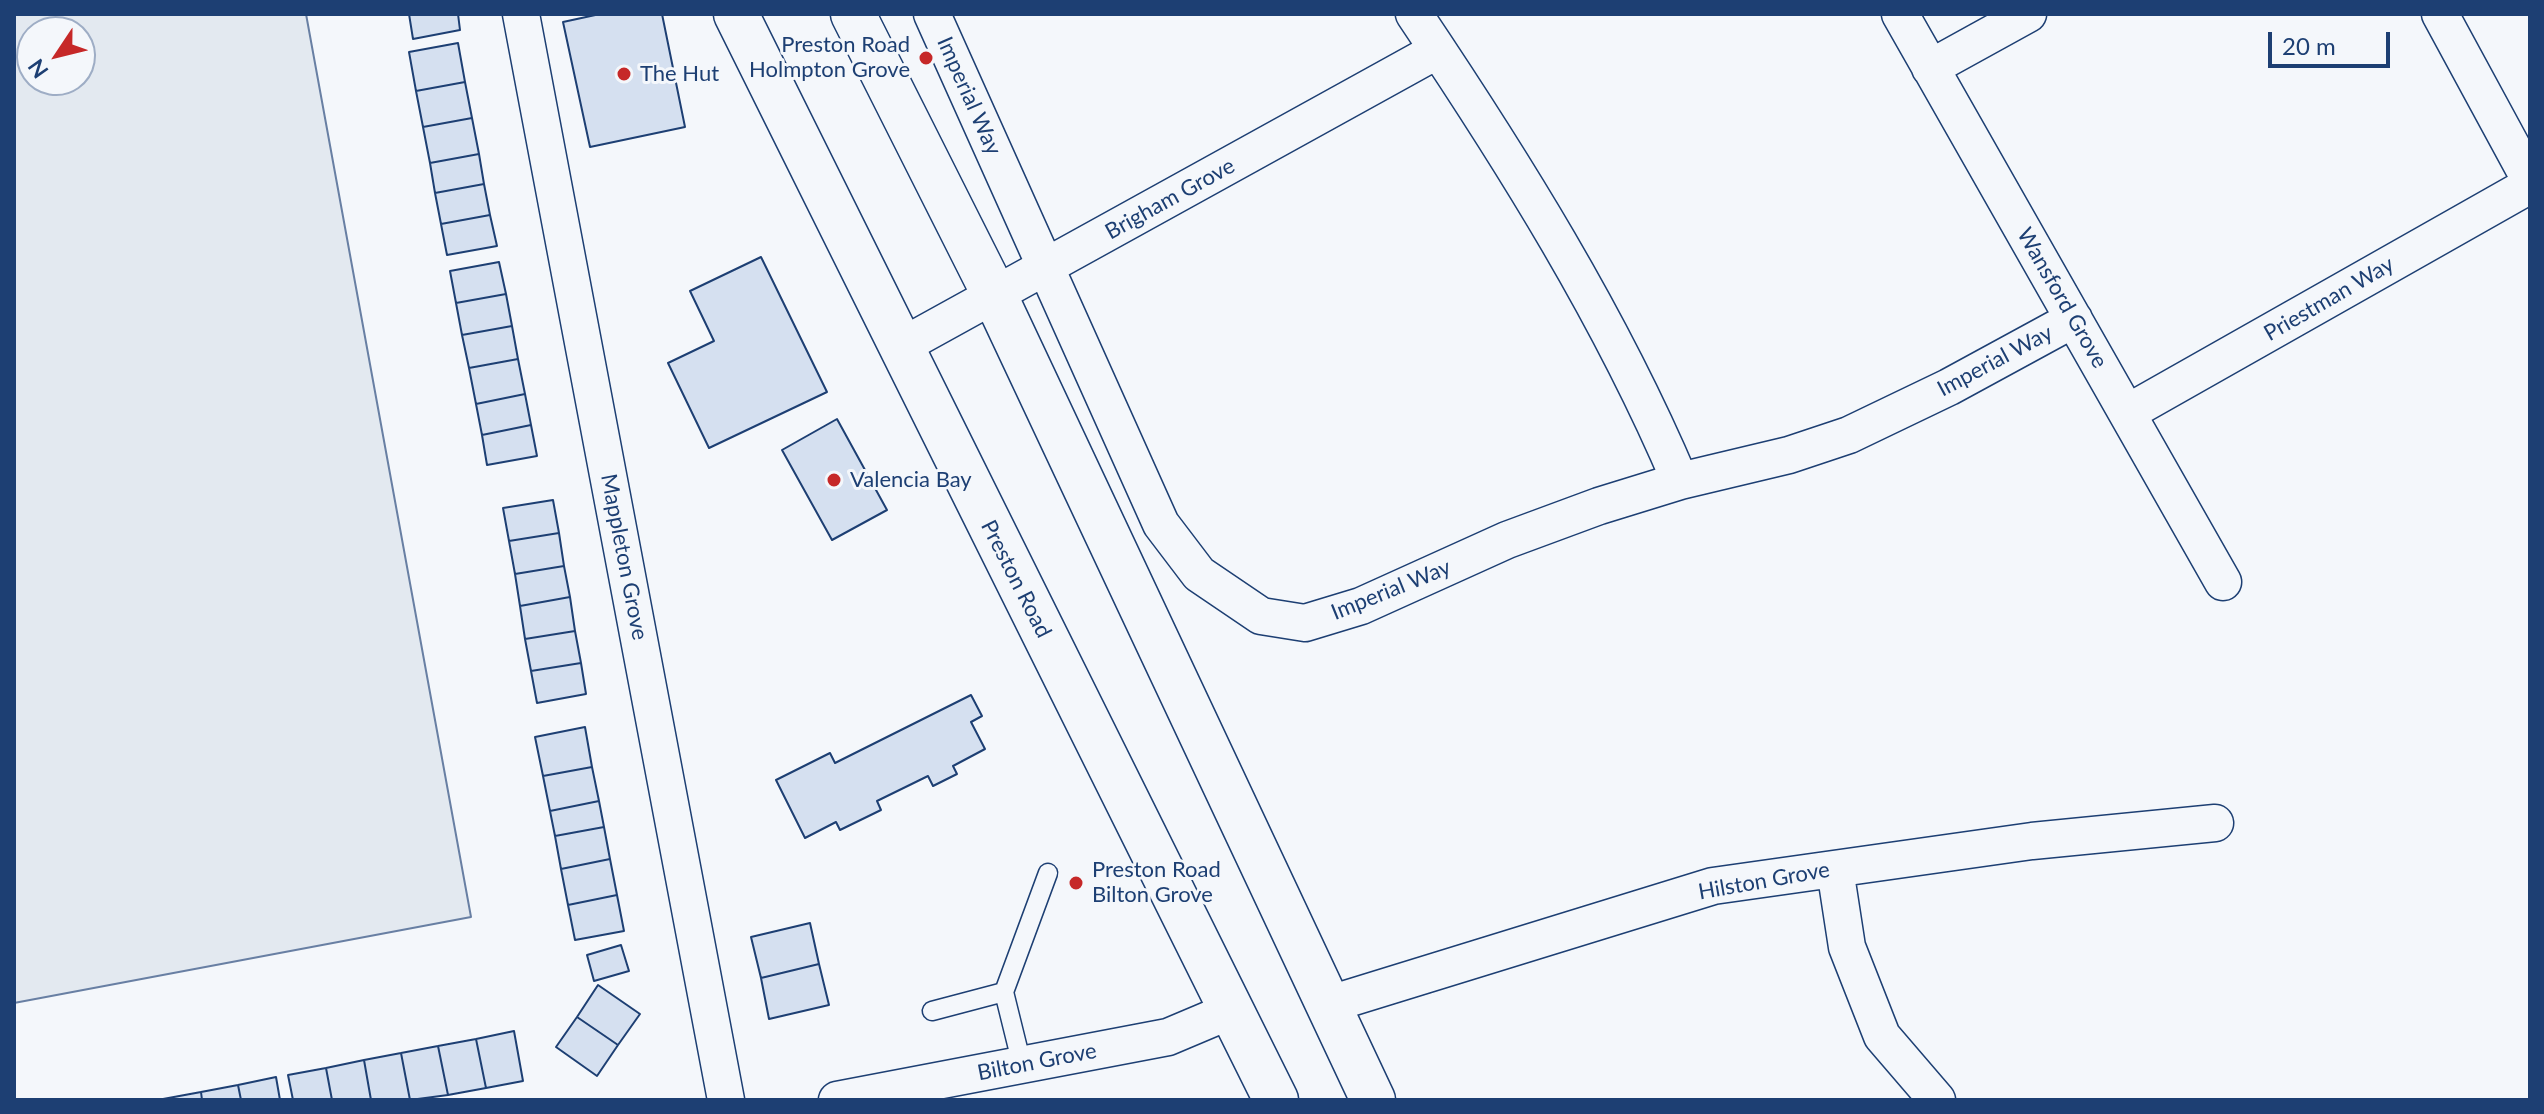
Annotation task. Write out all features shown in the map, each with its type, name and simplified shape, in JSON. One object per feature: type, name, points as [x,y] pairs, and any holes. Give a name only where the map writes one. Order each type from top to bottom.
[{"type":"street","name":"Mappleton Grove","points":[[521,14],[726,1100]]},
{"type":"street","name":"Preston Road","points":[[736,14],[1276,1100]]},
{"type":"street","points":[[853,14],[995,296],[1373,1100]]},
{"type":"street","name":"Imperial Way","points":[[932,14],[1161,524],[1199,574],[1261,616],[1305,623],[1361,606],[1507,540],[1599,506],[1680,481],[1789,455],[1849,435],[1949,387],[2074,319]]},
{"type":"street","points":[[1414,14],[1551,226],[1657,428],[1680,481]]},
{"type":"street","name":"Wansford Grove","points":[[1900,14],[2223,582]]},
{"type":"street","points":[[1930,68],[2028,14]]},
{"type":"street","points":[[2440,14],[2530,182]]},
{"type":"street","name":"Brigham Grove","points":[[900,347],[1438,50]]},
{"type":"street","name":"Priestman Way","points":[[2127,413],[2530,182]]},
{"type":"street","name":"Hilston Grove","points":[[1327,1005],[1713,886],[2032,841],[2215,823]]},
{"type":"street","points":[[1835,869],[1847,947],[1882,1036],[1937,1100]]},
{"type":"street","name":"Bilton Grove","points":[[837,1100],[1168,1037],[1232,1010]]},
{"type":"lane","points":[[1022,1065],[1004,992],[1048,873]]},
{"type":"lane","points":[[932,1011],[1004,992]]},
{"type":"shaded area","points":[[14,14],[306,14],[471,917],[14,1003]]},
{"type":"building","points":[[409,14],[458,14],[460,30],[413,39]]},
{"type":"building","name":"The Hut","points":[[600,14],[662,14],[685,127],[590,147],[563,22]]},
{"type":"building","points":[[458,43],[465,82],[416,91],[409,52]]},
{"type":"building","points":[[465,82],[472,118],[423,127],[416,91]]},
{"type":"building","points":[[472,118],[479,154],[430,163],[423,127]]},
{"type":"building","points":[[479,154],[484,184],[435,193],[430,163]]},
{"type":"building","points":[[484,184],[490,215],[441,224],[435,193]]},
{"type":"building","points":[[490,215],[497,246],[447,255],[441,224]]},
{"type":"building","points":[[761,257],[827,392],[709,448],[668,363],[714,341],[690,291]]},
{"type":"building","points":[[499,262],[506,294],[456,303],[450,271]]},
{"type":"building","points":[[506,294],[512,326],[462,335],[456,303]]},
{"type":"building","points":[[512,326],[518,359],[469,368],[462,335]]},
{"type":"building","points":[[518,359],[525,394],[476,404],[469,368]]},
{"type":"building","points":[[525,394],[531,425],[482,435],[476,404]]},
{"type":"building","name":"Valencia Bay","points":[[837,419],[887,510],[832,540],[782,450]]},
{"type":"building","points":[[531,425],[537,456],[487,465],[482,435]]},
{"type":"building","points":[[553,500],[559,533],[509,541],[503,508]]},
{"type":"building","points":[[559,533],[564,566],[515,574],[509,541]]},
{"type":"building","points":[[564,566],[570,597],[520,606],[515,574]]},
{"type":"building","points":[[570,597],[575,631],[525,639],[520,606]]},
{"type":"building","points":[[575,631],[581,663],[531,671],[525,639]]},
{"type":"building","points":[[581,663],[586,694],[537,703],[531,671]]},
{"type":"building","points":[[971,695],[982,716],[971,722],[985,749],[953,766],[957,774],[933,786],[928,776],[877,801],[881,810],[840,830],[836,822],[805,838],[776,780],[830,753],[835,763]]},
{"type":"building","points":[[585,727],[592,767],[543,776],[535,737]]},
{"type":"building","points":[[592,767],[599,801],[550,811],[543,776]]},
{"type":"building","points":[[599,801],[604,827],[555,836],[550,811]]},
{"type":"building","points":[[604,827],[610,859],[561,869],[555,836]]},
{"type":"building","points":[[610,859],[617,895],[568,905],[561,869]]},
{"type":"building","points":[[617,895],[624,931],[575,940],[568,905]]},
{"type":"building","points":[[810,923],[819,964],[761,978],[751,937]]},
{"type":"building","points":[[621,945],[629,971],[594,981],[587,955]]},
{"type":"building","points":[[819,964],[829,1005],[769,1019],[761,978]]},
{"type":"building","points":[[598,985],[640,1014],[618,1045],[577,1017]]},
{"type":"building","points":[[577,1017],[618,1045],[597,1076],[556,1047]]},
{"type":"building","points":[[514,1031],[523,1081],[486,1088],[476,1039]]},
{"type":"building","points":[[476,1039],[486,1088],[448,1095],[438,1046]]},
{"type":"building","points":[[438,1046],[448,1095],[410,1100],[401,1053]]},
{"type":"building","points":[[401,1053],[410,1100],[371,1100],[364,1060]]},
{"type":"building","points":[[364,1060],[371,1100],[332,1100],[326,1068]]},
{"type":"building","points":[[326,1068],[332,1100],[293,1100],[288,1075]]},
{"type":"building","points":[[276,1077],[280,1100],[241,1100],[238,1085]]},
{"type":"building","points":[[238,1085],[241,1100],[202,1100],[201,1092]]},
{"type":"building","points":[[201,1092],[202,1100],[163,1100],[163,1099]]},
{"type":"place","name":"Preston Road Holmpton Grove","points":[[926,58]]},
{"type":"place","name":"The Hut","points":[[624,74]]},
{"type":"place","name":"Valencia Bay","points":[[834,480]]},
{"type":"place","name":"Preston Road Bilton Grove","points":[[1076,883]]}]
